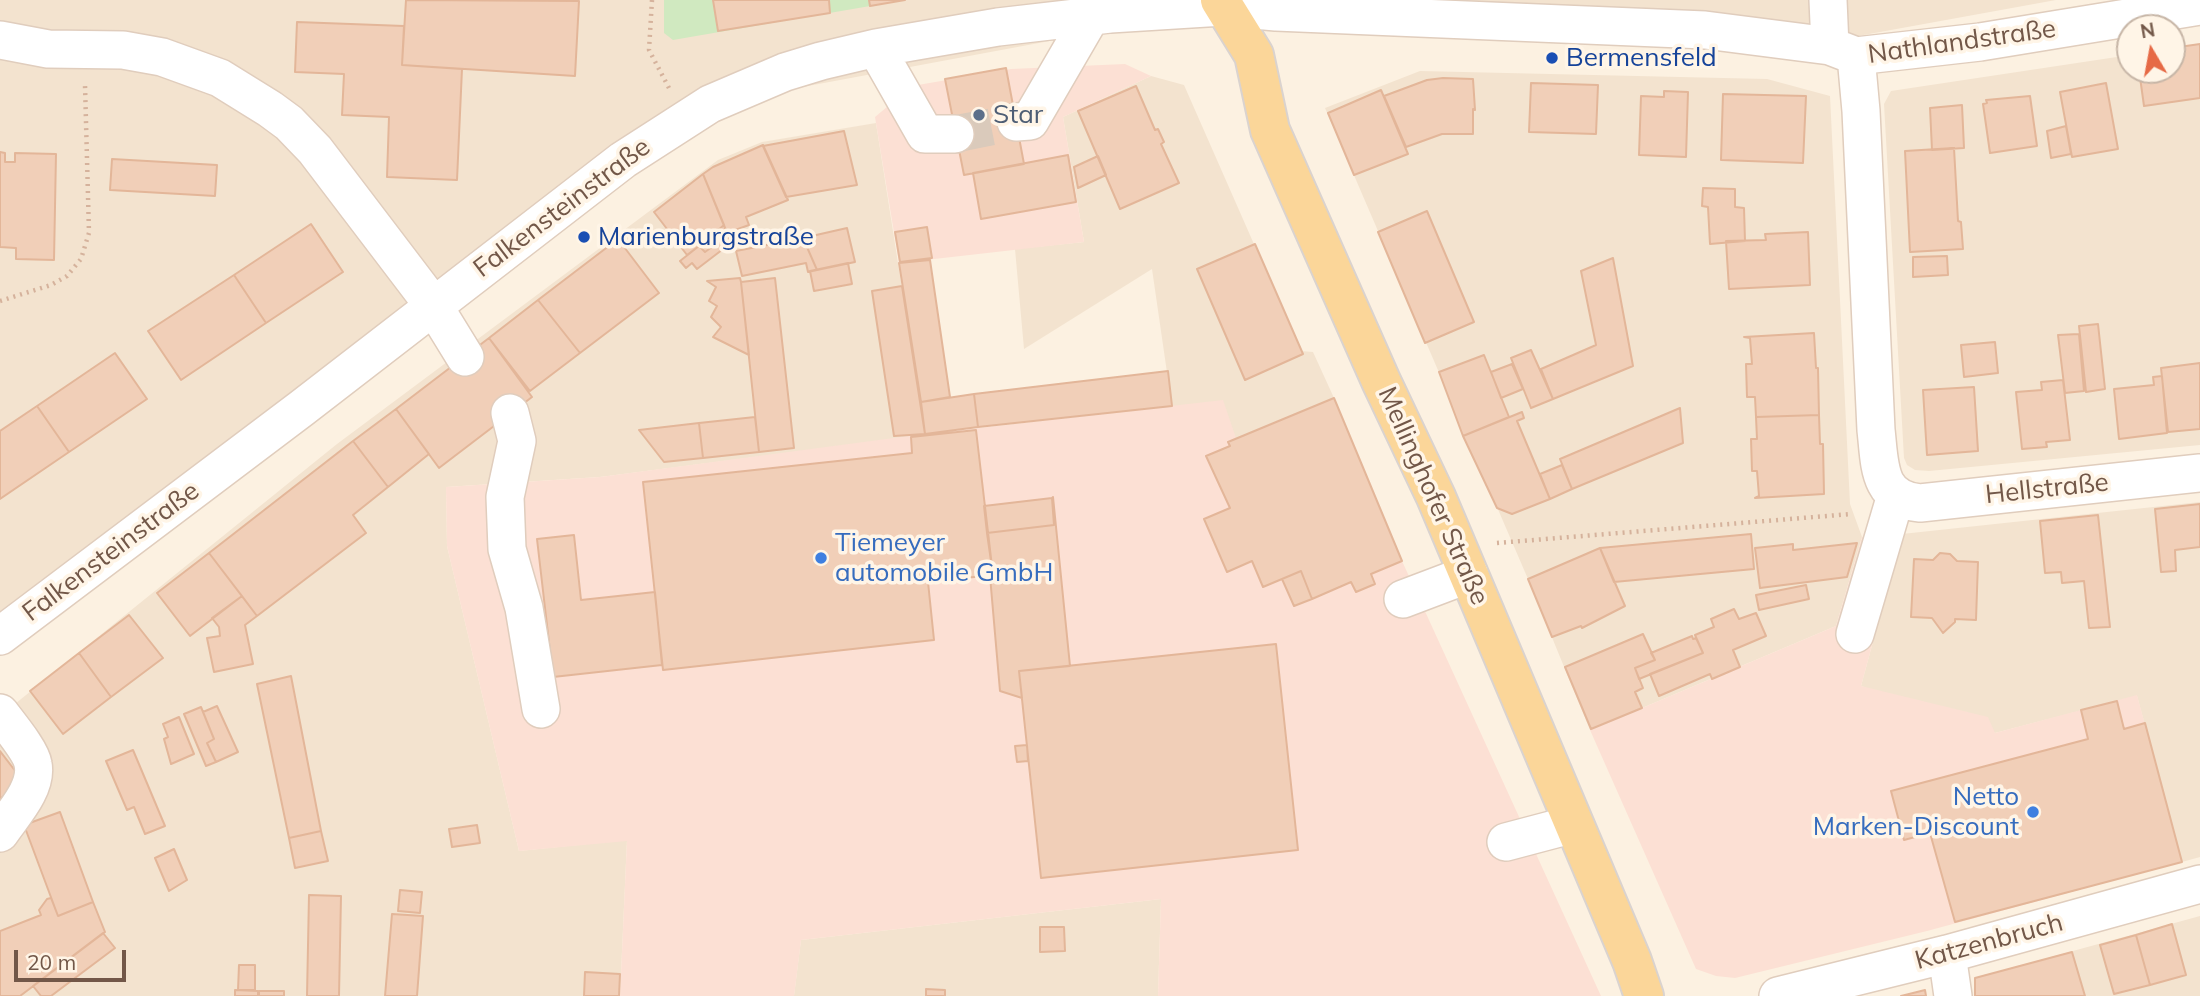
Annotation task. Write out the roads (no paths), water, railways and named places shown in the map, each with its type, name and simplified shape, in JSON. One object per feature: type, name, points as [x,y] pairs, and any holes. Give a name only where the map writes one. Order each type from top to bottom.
[{"type":"main road","name":"Mellinghofer Straße","points":[[1221,3],[1254,55],[1270,130],[1381,381],[1437,497],[1632,961],[1643,996]]},
{"type":"street","points":[[1828,0],[1861,111],[1881,475],[1886,486],[1896,495],[1855,634]]},
{"type":"street","name":"Nathlandstraße","points":[[1221,3],[1276,12],[1680,28],[1843,51],[1980,42],[2200,6]]},
{"type":"street","name":"Falkensteinstraße","points":[[0,636],[302,408],[623,160],[685,118],[738,91],[785,72],[876,48],[998,27],[1221,3]]},
{"type":"street","points":[[1016,122],[1030,121],[1091,16]]},
{"type":"street","points":[[0,40],[48,49],[143,53],[183,63],[220,78],[270,109],[289,123],[315,150],[433,305],[465,357]]},
{"type":"street","points":[[876,48],[925,134],[956,134]]},
{"type":"street","points":[[0,69],[48,49]]},
{"type":"street","points":[[510,412],[517,441],[505,497],[507,549],[524,608],[541,709]]},
{"type":"street","name":"Hellstraße","points":[[1896,495],[1909,502],[1920,503],[2200,472]]},
{"type":"street","points":[[1403,599],[1463,561]]},
{"type":"street","points":[[0,713],[20,739],[33,764],[31,787],[0,833]]},
{"type":"street","points":[[1506,842],[1574,824]]},
{"type":"street","name":"Katzenbruch","points":[[1778,996],[1947,954],[2200,884]]},
{"type":"street","points":[[1947,954],[1953,996]]},
{"type":"tunnel","points":[[955,134],[1016,122]]},
{"type":"place","name":"Bermensfeld","points":[[1552,58]]},
{"type":"place","name":"Star","points":[[979,115]]},
{"type":"place","name":"Marienburgstraße","points":[[584,237]]},
{"type":"place","name":"Tiemeyer automobile GmbH","points":[[821,558]]},
{"type":"place","name":"Netto Marken-Discount","points":[[2033,812]]}]
